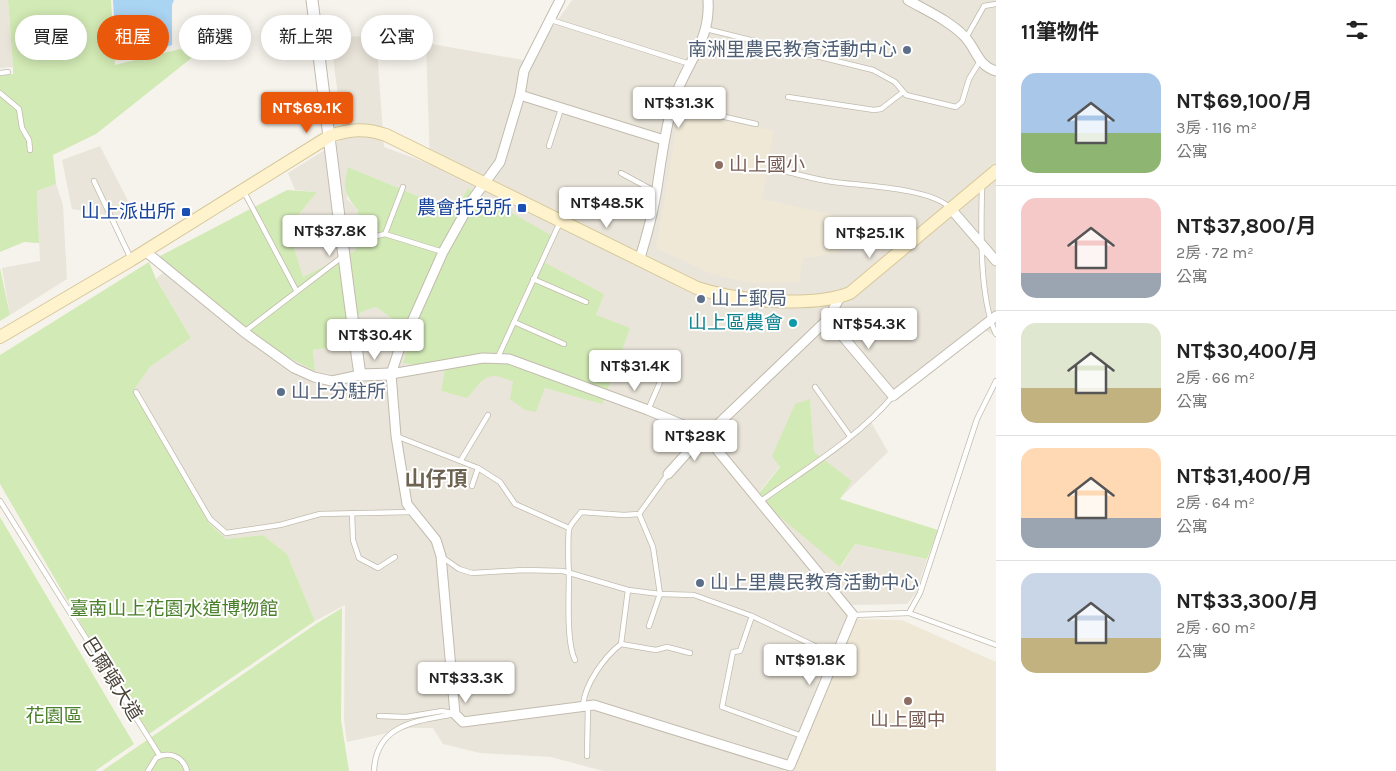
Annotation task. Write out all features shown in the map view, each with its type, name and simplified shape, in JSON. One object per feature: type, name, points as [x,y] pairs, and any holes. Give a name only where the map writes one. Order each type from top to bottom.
[{"type":"main road","points":[[0,337],[131,260],[330,136],[351,130],[378,132],[398,140],[483,184],[697,288],[733,298],[806,300],[840,297],[850,293],[996,171]]},
{"type":"street","points":[[312,0],[330,136],[342,250],[360,375]]},
{"type":"street","points":[[145,251],[244,332],[279,358],[314,377],[332,381],[360,375],[391,374],[475,359],[498,357],[648,410],[704,434],[853,615],[789,769],[585,705],[463,722],[456,714],[441,556],[436,540],[407,504],[396,436],[391,374],[398,353],[443,252],[483,184],[500,162],[520,95],[524,71],[560,0]]},
{"type":"street","points":[[640,261],[656,192],[664,140],[672,105],[678,87],[690,64],[698,54],[706,29],[708,0]]},
{"type":"street","points":[[908,0],[955,28],[966,38],[980,61],[986,67],[996,71]]},
{"type":"street","points":[[520,95],[664,140]]},
{"type":"street","points":[[951,209],[996,261]]},
{"type":"street","points":[[668,474],[704,434],[713,429],[828,319],[840,297]]},
{"type":"street","points":[[828,319],[893,396],[993,318]]},
{"type":"lane","points":[[966,38],[984,6],[996,4]]},
{"type":"lane","points":[[550,19],[690,64]]},
{"type":"lane","points":[[706,29],[873,70],[888,77],[906,95],[924,101],[956,106],[962,102],[969,79],[980,61]]},
{"type":"lane","points":[[0,73],[8,72]]},
{"type":"lane","points":[[788,98],[874,110],[881,109],[903,92]]},
{"type":"lane","points":[[0,93],[19,109],[22,128],[29,140],[30,150]]},
{"type":"lane","points":[[672,105],[756,124]]},
{"type":"lane","points":[[549,146],[561,109]]},
{"type":"lane","points":[[784,158],[780,169],[784,171],[831,182],[903,190],[944,202],[951,209]]},
{"type":"lane","points":[[622,174],[656,192]]},
{"type":"lane","points":[[94,181],[131,260]]},
{"type":"lane","points":[[982,184],[981,244],[996,334]]},
{"type":"lane","points":[[385,234],[403,187]]},
{"type":"lane","points":[[243,189],[296,290]]},
{"type":"lane","points":[[498,357],[560,220]]},
{"type":"lane","points":[[244,332],[342,250],[385,234],[443,252]]},
{"type":"lane","points":[[534,279],[586,302]]},
{"type":"lane","points":[[514,322],[564,344]]},
{"type":"lane","points":[[648,410],[670,359]]},
{"type":"lane","points":[[909,612],[920,593],[977,419],[996,382]]},
{"type":"lane","points":[[815,387],[850,436]]},
{"type":"lane","points":[[136,392],[210,519],[226,533],[280,525],[320,514],[412,512]]},
{"type":"lane","points":[[761,501],[850,436],[880,411],[893,396]]},
{"type":"lane","points":[[461,460],[488,415]]},
{"type":"lane","points":[[396,436],[478,468],[500,482],[515,504],[569,528]]},
{"type":"lane","points":[[472,486],[478,468]]},
{"type":"lane","points":[[640,514],[668,474]]},
{"type":"lane","name":"巴爾頓大道","points":[[0,501],[160,756]]},
{"type":"lane","points":[[575,660],[570,637],[569,572],[566,562],[570,551],[569,528],[581,512],[624,515],[640,514]]},
{"type":"lane","points":[[352,513],[352,540],[359,558],[378,568],[395,557]]},
{"type":"lane","points":[[640,514],[653,547],[660,594],[649,626]]},
{"type":"lane","points":[[441,556],[459,569],[472,573],[524,570],[569,572],[628,590],[660,594],[694,595],[752,616],[836,656]]},
{"type":"lane","points":[[587,756],[584,693],[611,652],[621,644],[628,590]]},
{"type":"lane","points":[[853,615],[909,612],[996,645]]},
{"type":"lane","points":[[752,616],[740,651],[733,652],[730,660],[722,707],[802,736]]},
{"type":"lane","points":[[621,644],[656,650],[666,647],[690,653]]},
{"type":"lane","points":[[379,716],[406,717],[442,711],[456,714]]},
{"type":"lane","points":[[374,771],[376,750],[386,737],[402,726],[456,714]]},
{"type":"lane","points":[[148,771],[152,762],[160,756],[176,756],[184,763],[188,771]]},
{"type":"shaded area","points":[[0,0],[8,0],[13,67],[0,68]]},
{"type":"shaded area","points":[[572,0],[996,0],[996,337],[979,326],[870,420],[888,452],[839,499],[852,481],[814,453],[810,400],[780,466],[756,496],[841,567],[855,544],[927,559],[916,593],[907,604],[852,605],[784,771],[603,771],[551,757],[480,753],[443,744],[433,728],[410,728],[347,742],[344,720],[345,605],[315,621],[287,554],[263,535],[226,539],[209,523],[133,391],[150,367],[191,338],[156,279],[168,268],[276,351],[315,371],[313,350],[342,346],[361,312],[376,307],[413,333],[445,368],[441,391],[467,397],[486,377],[498,374],[513,382],[536,412],[545,388],[602,403],[596,315],[603,294],[542,261],[488,199],[468,188],[456,209],[449,209],[348,167],[347,199],[358,210],[356,250],[303,277],[288,228],[317,192],[295,190],[288,173],[344,138],[333,60],[351,60],[351,37],[361,36],[361,60],[378,60],[384,147],[430,164],[427,60],[433,60],[433,44],[529,61]]},
{"type":"shaded area","name":"山上國小","points":[[679,113],[774,131],[762,199],[869,223],[837,253],[803,258],[799,282],[750,283],[712,274],[656,248]]},
{"type":"shaded area","points":[[100,146],[128,201],[135,220],[72,209],[62,160]]},
{"type":"shaded area","points":[[56,184],[63,205],[67,279],[10,315],[2,268],[40,261],[37,191]]},
{"type":"shaded area","name":"山上國中","points":[[855,619],[902,620],[996,662],[996,771],[792,771]]},
{"type":"green space","points":[[8,0],[111,0],[112,15],[97,15],[97,60],[115,60],[115,65],[135,60],[169,60],[169,52],[179,49],[179,60],[189,60],[96,134],[53,155],[56,184],[37,191],[39,243],[24,242],[0,252],[0,76],[13,74]]},
{"type":"green space","points":[[348,167],[449,209],[456,209],[468,188],[554,237],[542,261],[604,294],[596,315],[630,328],[602,404],[545,388],[536,412],[525,410],[510,399],[513,382],[497,376],[491,376],[482,381],[467,398],[441,391],[445,368],[403,363],[412,333],[376,307],[361,312],[342,346],[313,350],[315,371],[276,351],[168,268],[160,256],[287,190],[317,192],[288,228],[303,277],[356,250],[358,210],[347,195],[345,180]]},
{"type":"green space","name":"臺南山上花園水道博物館","points":[[149,262],[156,279],[191,338],[150,367],[133,391],[209,523],[226,539],[263,535],[287,554],[315,621],[146,736],[0,484],[0,355]]},
{"type":"green space","points":[[0,268],[10,315],[0,321]]},
{"type":"green space","points":[[810,399],[814,452],[852,481],[840,499],[938,530],[927,559],[855,544],[840,567],[756,497],[780,467],[772,456],[795,404]]},
{"type":"green space","name":"臺南山上花園水道博物館","points":[[0,517],[134,744],[95,771],[0,771]]},
{"type":"green space","name":"臺南山上花園水道博物館","points":[[342,608],[341,720],[349,771],[102,771],[316,624]]},
{"type":"water","points":[[113,0],[174,0],[172,5],[172,45],[169,46],[169,15],[114,15]]},
{"type":"place","name":"南洲里農民教育活動中心","points":[[907,50]]},
{"type":"place","name":"山上國小","points":[[719,165]]},
{"type":"place","name":"農會托兒所","points":[[522,208]]},
{"type":"place","name":"山上派出所","points":[[186,212]]},
{"type":"place","name":"山上郵局","points":[[701,299]]},
{"type":"place","name":"山上區農會","points":[[793,323]]},
{"type":"place","name":"山上分駐所","points":[[281,392]]},
{"type":"place","name":"山上里農民教育活動中心","points":[[700,583]]},
{"type":"place","name":"山上國中","points":[[908,701]]},
{"type":"district","name":"山仔頂","points":[[436,479]]},
{"type":"park label","name":"花園區","points":[[54,716]]}]
